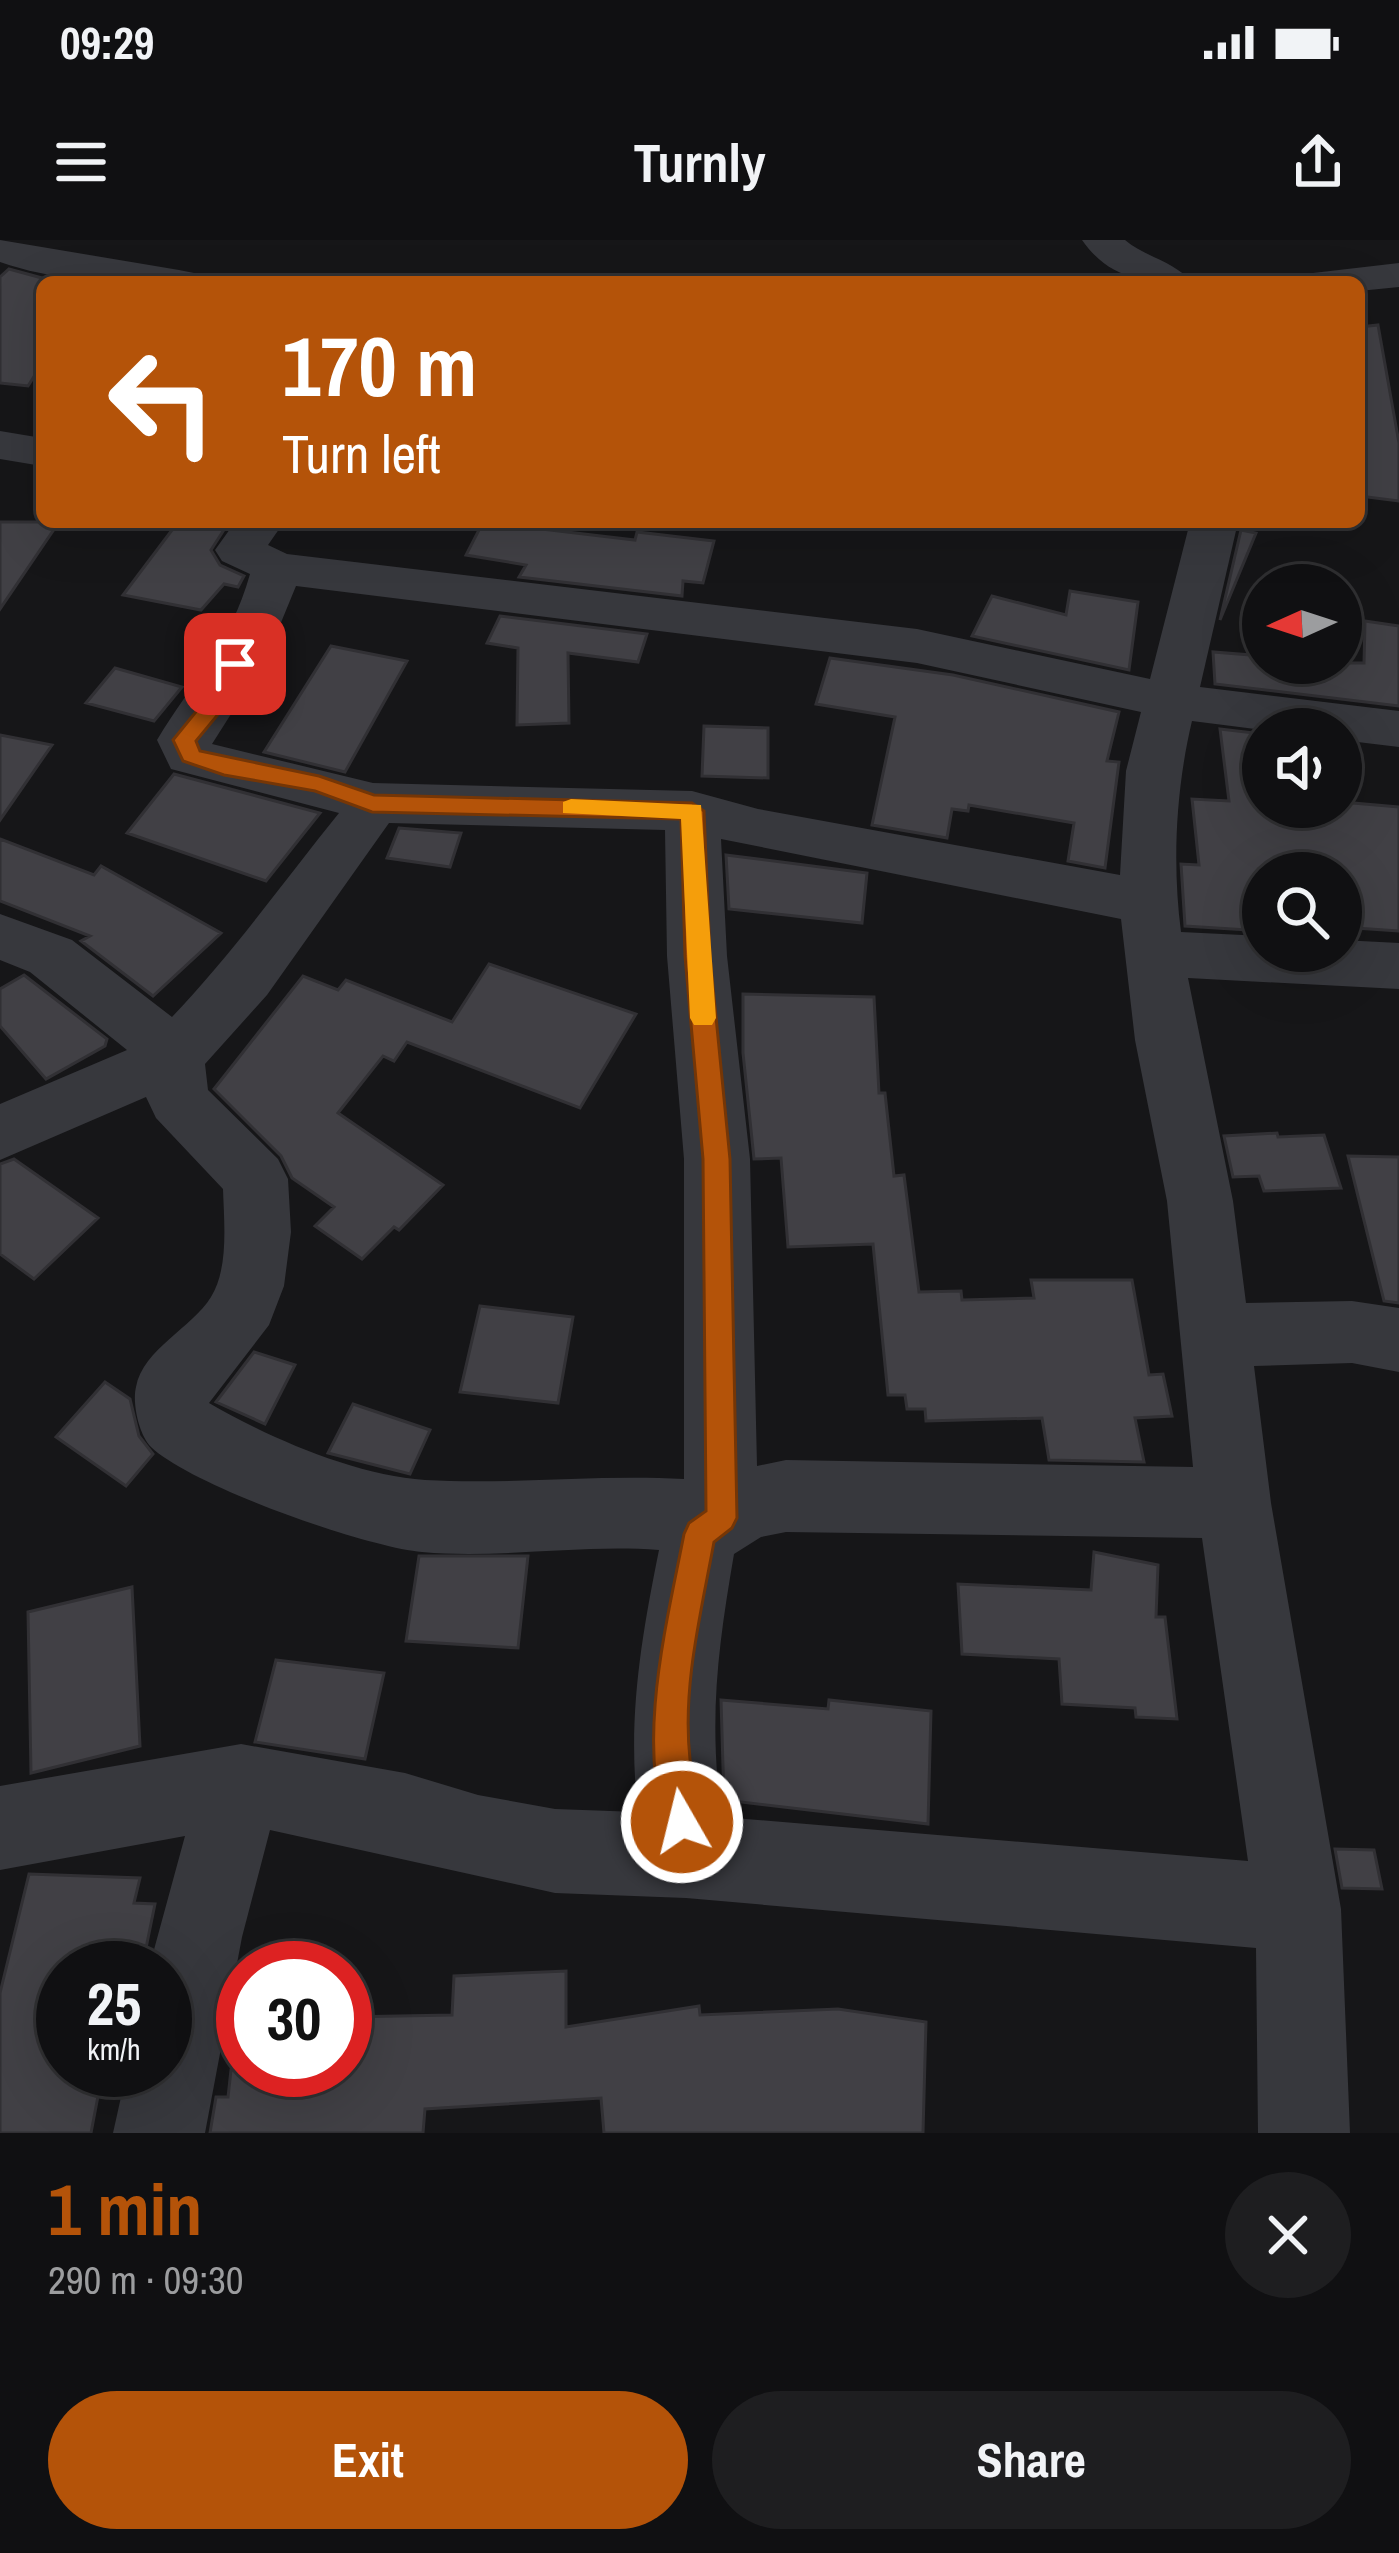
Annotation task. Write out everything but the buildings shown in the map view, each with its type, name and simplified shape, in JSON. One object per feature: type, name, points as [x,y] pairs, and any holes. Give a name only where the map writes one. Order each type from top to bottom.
[{"type":"street","points":[[1102,240],[1127,263],[1156,276]]},
{"type":"street","points":[[6,248],[43,263],[135,276]]},
{"type":"street","points":[[1365,278],[1399,275]]},
{"type":"street","points":[[0,445],[36,451]]},
{"type":"street","points":[[1213,528],[1153,771],[1151,928],[1166,1040],[1200,1202],[1234,1503],[1298,1909],[1304,2133]]},
{"type":"street","points":[[1399,729],[1172,701],[917,646],[268,545],[271,592],[217,700],[184,740],[190,756],[319,784],[372,803],[692,811],[1151,928],[1399,966]]},
{"type":"street","points":[[0,1132],[173,1057],[246,978],[328,860],[358,829],[372,803]]},
{"type":"street","points":[[692,811],[697,956],[717,1159],[721,1518]]},
{"type":"street","points":[[0,936],[51,956],[135,1018],[173,1057],[178,1100],[255,1179],[258,1218],[251,1281],[236,1318],[171,1388],[176,1422],[233,1457],[378,1508],[423,1516],[633,1512],[721,1518]]},
{"type":"street","points":[[1216,1335],[1352,1332],[1399,1340]]},
{"type":"street","points":[[686,1856],[672,1754],[675,1668],[700,1534],[721,1518],[750,1503],[786,1496],[1234,1503]]},
{"type":"street","points":[[0,1828],[241,1785],[300,1792],[478,1837],[555,1851],[686,1856],[1063,1885],[1298,1909]]},
{"type":"street","points":[[159,2133],[199,1937],[241,1785]]},
{"type":"slow traffic","points":[[571,807],[692,811],[703,1018]]},
{"type":"route","points":[[235,664],[217,700],[184,740],[190,756],[319,784],[372,803],[692,811],[697,956],[717,1159],[721,1518],[700,1534],[675,1668],[672,1754],[682,1822]]}]
